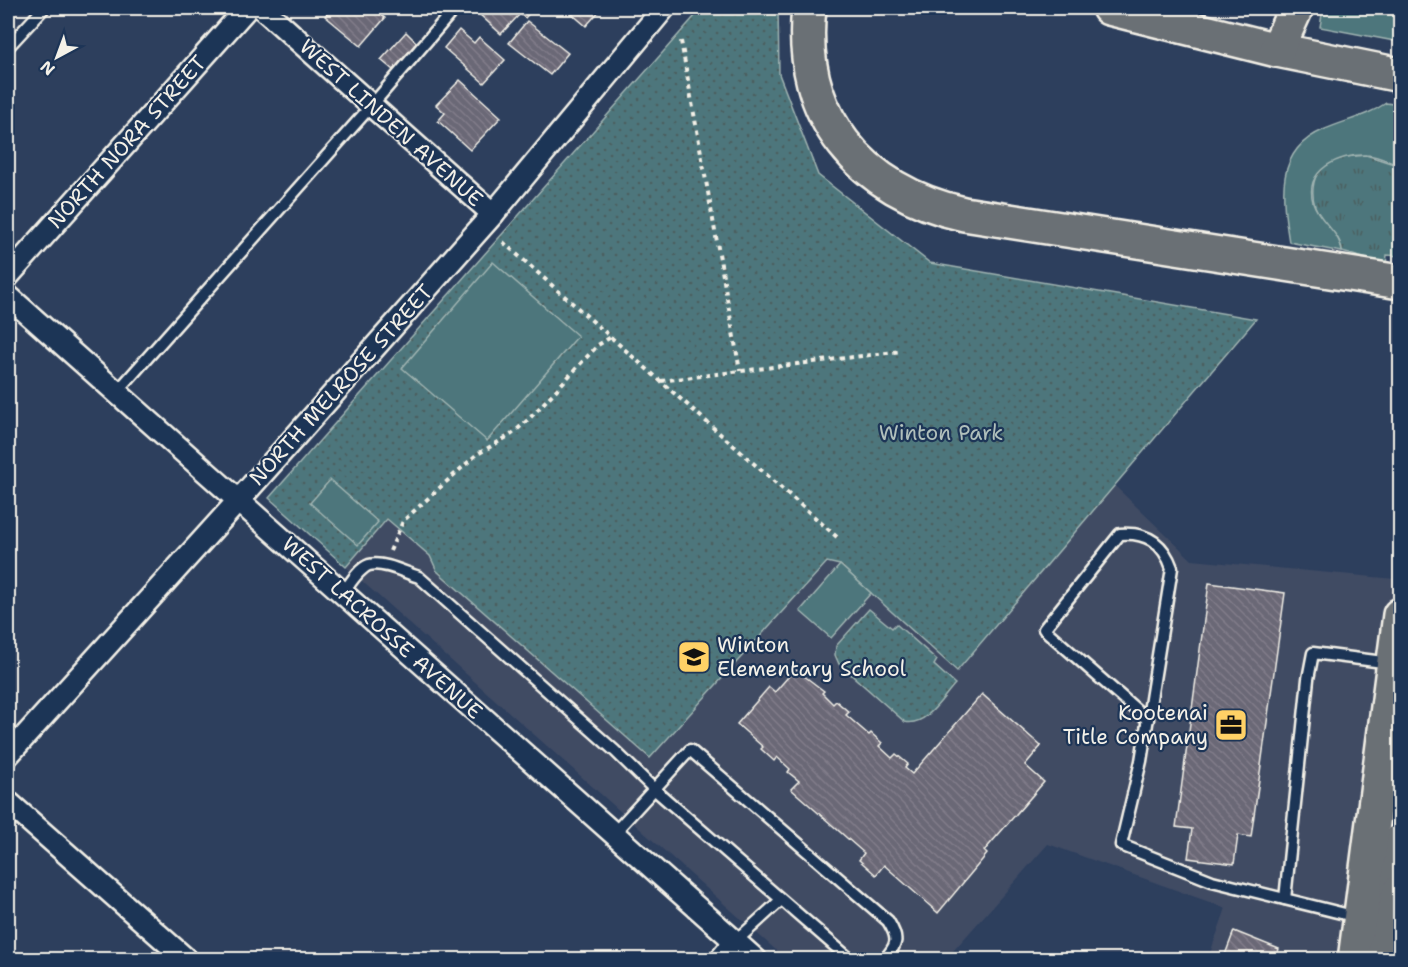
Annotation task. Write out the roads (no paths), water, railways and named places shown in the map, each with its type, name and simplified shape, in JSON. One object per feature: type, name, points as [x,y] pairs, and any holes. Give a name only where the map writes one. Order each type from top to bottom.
[{"type":"main road","points":[[809,8],[808,56],[813,86],[830,124],[851,152],[872,173],[914,198],[964,214],[1401,282]]},
{"type":"main road","points":[[1109,8],[1277,50],[1401,75]]},
{"type":"main road","points":[[1277,50],[1296,8]]},
{"type":"main road","points":[[1374,959],[1360,918],[1401,615]]},
{"type":"main road","points":[[1374,959],[1401,841]]},
{"type":"main road","points":[[1374,959],[1401,891]]},
{"type":"street","name":"NORTH NORA STREET","points":[[8,276],[247,8]]},
{"type":"street","name":"WEST LINDEN AVENUE","points":[[262,8],[494,214]]},
{"type":"street","name":"NORTH MELROSE STREET","points":[[8,754],[494,214],[664,8]]},
{"type":"street","name":"WEST LACROSSE AVENUE","points":[[8,296],[756,960]]},
{"type":"street","points":[[8,802],[187,960]]},
{"type":"street","points":[[720,960],[736,941]]},
{"type":"lane","points":[[8,47],[44,8]]},
{"type":"lane","points":[[116,393],[372,105],[455,8]]},
{"type":"lane","points":[[1148,720],[1044,629],[1120,534],[1136,533],[1147,537],[1168,558],[1172,568],[1148,720],[1141,761],[1121,845],[1212,881],[1360,918]]},
{"type":"lane","points":[[343,593],[360,571],[369,565],[384,566],[419,577],[615,751],[654,789],[851,960]]},
{"type":"lane","points":[[1284,899],[1308,679],[1313,653],[1394,664]]},
{"type":"lane","points":[[614,833],[690,750],[888,921],[896,933],[895,947],[884,960]]},
{"type":"lane","points":[[736,941],[781,900]]},
{"type":"place","name":"Winton Elementary School","points":[[694,657]]},
{"type":"place","name":"Kootenai Title Company","points":[[1231,725]]},
{"type":"park label","name":"Winton Park","points":[[941,433]]}]
